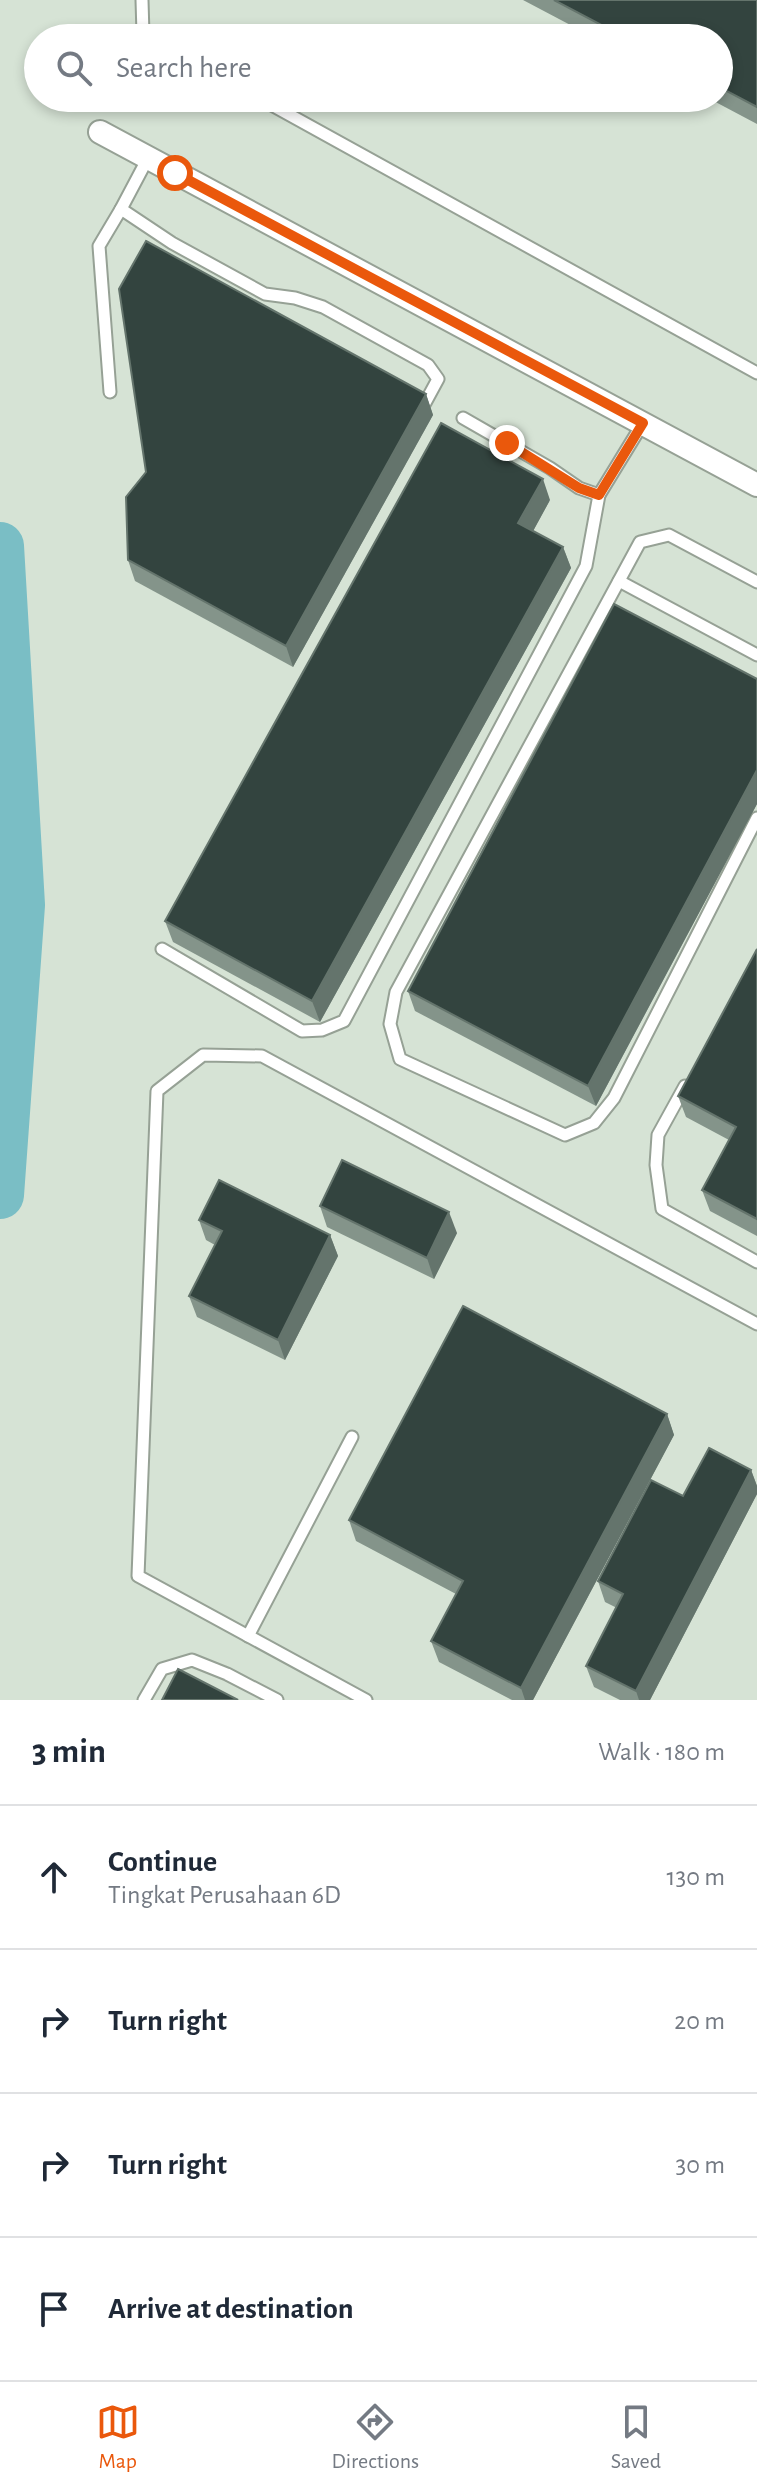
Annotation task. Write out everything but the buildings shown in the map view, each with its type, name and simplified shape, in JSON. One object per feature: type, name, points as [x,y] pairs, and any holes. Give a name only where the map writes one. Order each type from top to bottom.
[{"type":"street","points":[[100,132],[757,485]]},
{"type":"lane","points":[[142,0],[143,24]]},
{"type":"lane","points":[[284,112],[757,373]]},
{"type":"lane","points":[[110,392],[99,246],[148,158]]},
{"type":"lane","points":[[121,209],[172,243],[265,294],[295,298],[323,307],[428,365],[438,379],[425,403]]},
{"type":"lane","points":[[463,418],[579,488],[599,495]]},
{"type":"lane","points":[[162,949],[302,1031],[322,1030],[344,1021],[586,566],[599,495],[643,423]]},
{"type":"lane","points":[[757,582],[669,535],[640,542],[396,992],[390,1024],[400,1059],[565,1135],[594,1123],[614,1098],[757,818]]},
{"type":"lane","points":[[619,581],[757,655]]},
{"type":"lane","points":[[366,1700],[141,1579],[137,1572],[157,1091],[203,1055],[262,1056],[757,1324]]},
{"type":"lane","points":[[689,1079],[658,1135],[656,1165],[662,1209],[757,1262]]},
{"type":"lane","points":[[248,1636],[352,1437]]},
{"type":"lane","points":[[144,1700],[162,1669],[192,1660],[277,1700]]},
{"type":"waterway","points":[[0,546],[21,905],[0,1195]]},
{"type":"route","points":[[175,173],[643,423],[599,495],[579,488],[507,443]]}]
